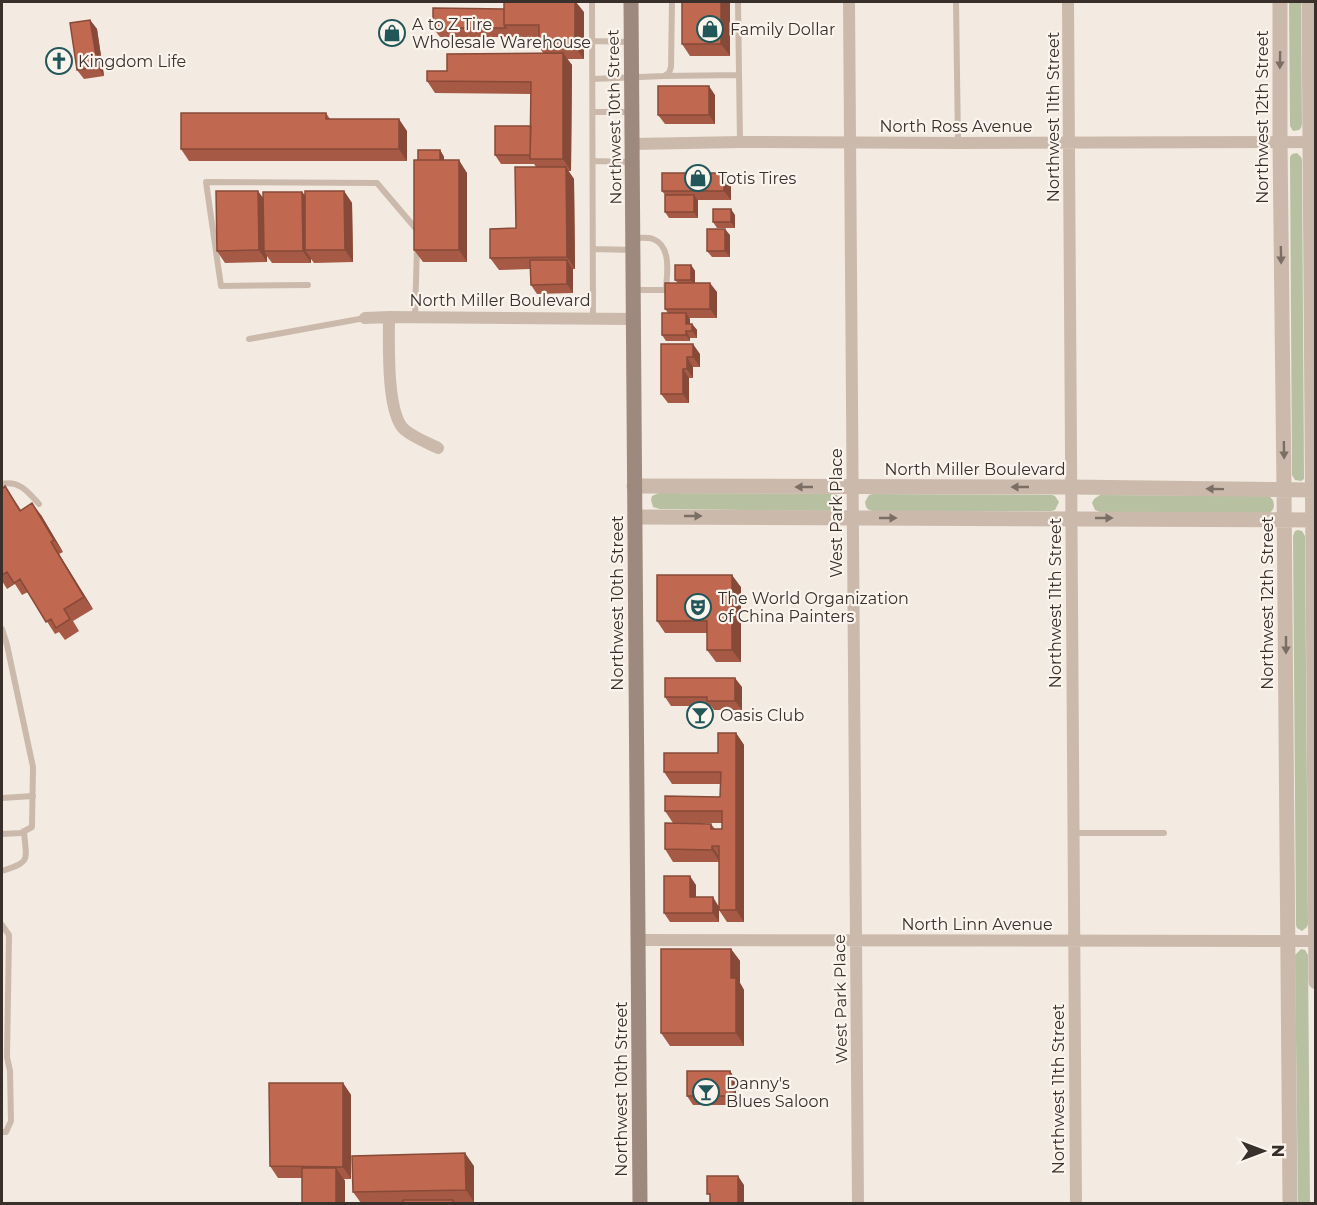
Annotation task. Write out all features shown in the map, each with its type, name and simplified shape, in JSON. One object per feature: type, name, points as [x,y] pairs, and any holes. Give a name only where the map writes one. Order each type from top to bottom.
[{"type":"main road","name":"Northwest 10th Street","points":[[631,2],[640,1203]]},
{"type":"street","name":"West Park Place","points":[[849,2],[858,1203]]},
{"type":"street","name":"Northwest 11th Street","points":[[1068,2],[1076,1203]]},
{"type":"street","name":"Northwest 12th Street","points":[[1280,2],[1290,1203]]},
{"type":"street","points":[[1309,2],[1313,142],[1316,982]]},
{"type":"street","name":"North Ross Avenue","points":[[633,144],[1313,142]]},
{"type":"street","points":[[390,317],[390,382],[394,410],[404,430],[438,448]]},
{"type":"street","name":"North Miller Boulevard","points":[[365,318],[634,319]]},
{"type":"street","name":"North Miller Boulevard","points":[[634,486],[1314,490]]},
{"type":"street","points":[[635,517],[1314,520]]},
{"type":"street","name":"North Linn Avenue","points":[[638,940],[1315,941]]},
{"type":"lane","points":[[592,2],[593,319]]},
{"type":"lane","points":[[664,76],[669,73],[671,67],[672,2]]},
{"type":"lane","points":[[738,2],[740,142]]},
{"type":"lane","points":[[956,2],[958,143]]},
{"type":"lane","points":[[592,41],[632,42]]},
{"type":"lane","points":[[593,79],[739,75]]},
{"type":"lane","points":[[593,112],[632,112]]},
{"type":"lane","points":[[593,161],[633,162]]},
{"type":"lane","points":[[308,285],[221,286],[206,182],[377,183],[417,230],[415,318]]},
{"type":"lane","points":[[593,249],[653,239],[662,246],[667,255],[666,290]]},
{"type":"lane","points":[[633,290],[676,290]]},
{"type":"lane","points":[[249,339],[365,318]]},
{"type":"lane","points":[[2,484],[24,487],[39,504]]},
{"type":"lane","points":[[2,629],[33,768],[32,827],[21,833],[2,834]]},
{"type":"lane","points":[[2,798],[33,796]]},
{"type":"lane","points":[[2,871],[24,861],[26,856],[24,831]]},
{"type":"lane","points":[[1073,833],[1164,833]]},
{"type":"lane","points":[[2,925],[9,935],[7,1057],[10,1071],[11,1121],[6,1132],[2,1132]]},
{"type":"green space","points":[[1289,2],[1301,2],[1302,124],[1299,130],[1293,131],[1290,126]]},
{"type":"green space","points":[[1297,153],[1302,160],[1304,479],[1301,481],[1295,480],[1292,475],[1290,157]]},
{"type":"green space","points":[[659,493],[833,494],[837,495],[840,502],[837,509],[833,511],[660,509],[653,507],[651,500],[652,496]]},
{"type":"green space","points":[[869,495],[1052,495],[1059,502],[1055,510],[1051,511],[873,511],[867,508],[865,502]]},
{"type":"green space","points":[[1100,495],[1269,496],[1274,506],[1268,514],[1100,512],[1095,510],[1092,503]]},
{"type":"green space","points":[[1298,530],[1302,531],[1305,536],[1308,924],[1302,931],[1296,925],[1293,536]]},
{"type":"green space","points":[[1301,949],[1305,950],[1308,955],[1310,1203],[1298,1203],[1295,955]]},
{"type":"building","points":[[504,2],[575,2],[575,47],[539,47],[539,25],[504,25]]},
{"type":"building","name":"Family Dollar","points":[[682,2],[721,2],[721,44],[682,44]]},
{"type":"building","points":[[433,8],[504,9],[506,28],[433,28]]},
{"type":"building","points":[[90,20],[98,67],[77,70],[70,23]]},
{"type":"building","points":[[563,53],[563,159],[530,159],[531,82],[427,81],[427,71],[447,71],[447,54]]},
{"type":"building","points":[[658,86],[709,86],[709,115],[658,115]]},
{"type":"building","points":[[181,113],[326,113],[326,119],[399,119],[399,149],[181,149]]},
{"type":"building","points":[[495,126],[531,126],[530,155],[495,155]]},
{"type":"building","points":[[418,150],[440,150],[440,160],[418,160]]},
{"type":"building","points":[[414,160],[459,160],[459,250],[414,250]]},
{"type":"building","points":[[515,167],[566,167],[567,257],[490,258],[490,229],[516,228]]},
{"type":"building","points":[[662,173],[724,173],[724,191],[662,191]]},
{"type":"building","points":[[216,191],[258,191],[259,250],[217,251]]},
{"type":"building","points":[[305,191],[344,191],[345,250],[305,250]]},
{"type":"building","points":[[263,192],[302,192],[303,251],[264,251]]},
{"type":"building","points":[[665,195],[694,195],[694,212],[665,212]]},
{"type":"building","points":[[713,209],[731,209],[731,222],[713,222]]},
{"type":"building","points":[[707,229],[725,229],[725,251],[707,251]]},
{"type":"building","points":[[530,260],[567,260],[567,284],[531,285]]},
{"type":"building","points":[[675,265],[691,265],[691,280],[675,280]]},
{"type":"building","points":[[665,283],[710,283],[710,309],[665,309]]},
{"type":"building","points":[[662,313],[686,313],[686,324],[692,324],[692,331],[686,331],[686,335],[662,335]]},
{"type":"building","points":[[661,344],[693,344],[693,357],[687,357],[687,369],[683,369],[683,394],[661,394]]},
{"type":"building","points":[[5,486],[20,511],[32,503],[54,540],[51,542],[84,597],[64,609],[70,619],[56,628],[51,619],[46,622],[20,579],[14,583],[7,572],[2,575],[2,489]]},
{"type":"building","points":[[657,575],[732,575],[732,650],[707,650],[707,621],[657,621]]},
{"type":"building","points":[[665,678],[735,678],[735,701],[707,701],[707,697],[665,697]]},
{"type":"building","points":[[718,733],[736,733],[736,910],[719,910],[719,846],[712,846],[712,850],[665,849],[665,823],[711,824],[711,829],[722,829],[722,811],[665,811],[665,796],[720,797],[721,772],[664,772],[664,753],[718,753]]},
{"type":"building","points":[[664,876],[690,876],[690,897],[713,897],[713,913],[664,913]]},
{"type":"building","points":[[661,949],[731,949],[731,978],[736,978],[736,1033],[661,1033]]},
{"type":"building","points":[[687,1071],[730,1071],[730,1096],[687,1096]]},
{"type":"building","points":[[269,1083],[343,1083],[343,1167],[270,1166]]},
{"type":"building","points":[[465,1153],[466,1190],[353,1192],[352,1156]]},
{"type":"building","points":[[302,1168],[336,1168],[336,1203],[302,1203]]},
{"type":"building","points":[[707,1176],[738,1176],[738,1203],[710,1203],[710,1194],[707,1194]]},
{"type":"building","points":[[403,1200],[453,1200],[453,1203],[403,1203]]},
{"type":"place","name":"Family Dollar","points":[[710,29]]},
{"type":"place","name":"A to Z Tire Wholesale Warehouse","points":[[392,33]]},
{"type":"place","name":"Kingdom Life","points":[[59,61]]},
{"type":"place","name":"Totis Tires","points":[[698,178]]},
{"type":"place","name":"The World Organization of China Painters","points":[[698,607]]},
{"type":"place","name":"Oasis Club","points":[[700,715]]},
{"type":"place","name":"Danny's Blues Saloon","points":[[706,1092]]}]
